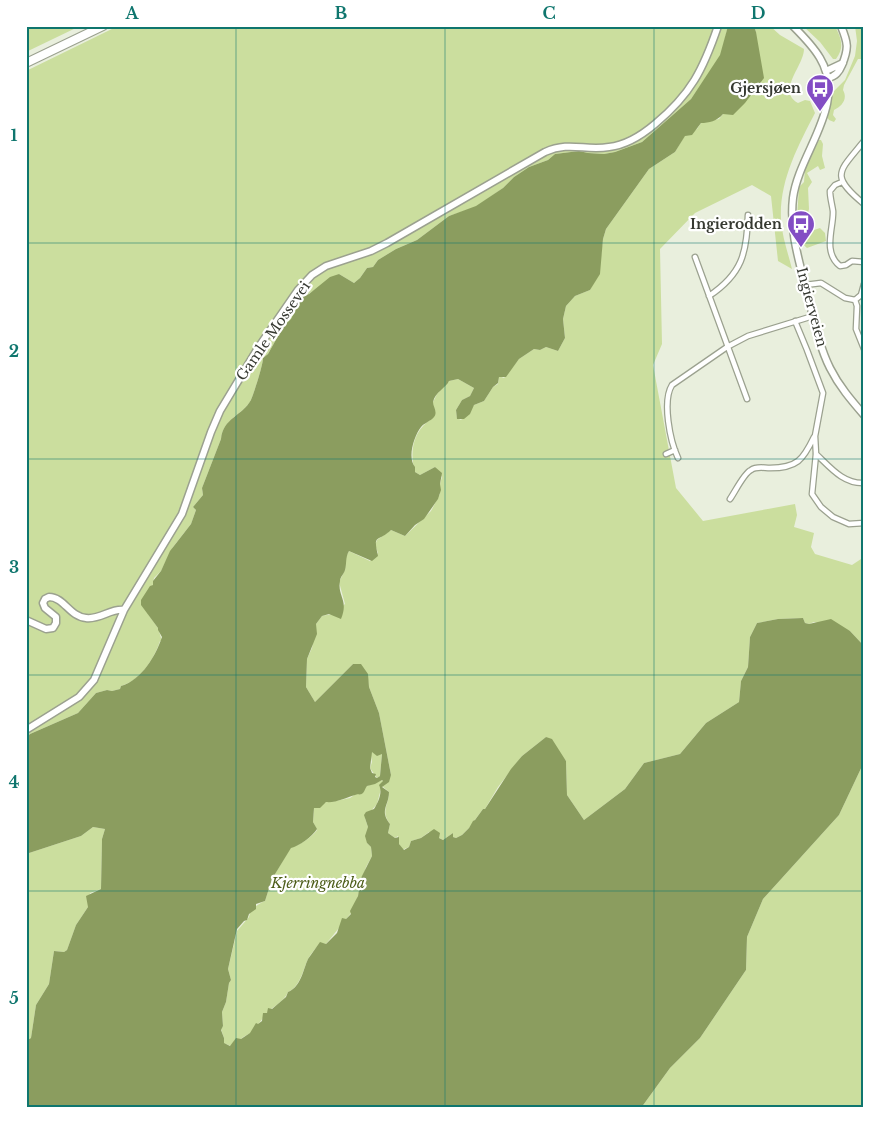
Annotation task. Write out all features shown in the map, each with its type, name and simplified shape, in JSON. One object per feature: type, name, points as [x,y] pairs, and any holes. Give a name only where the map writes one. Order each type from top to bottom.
[{"type":"highway","points":[[26,57],[92,26]]},
{"type":"highway","points":[[26,63],[103,26]]},
{"type":"main road","name":"Gamle Mossevei","points":[[26,730],[73,701],[88,688],[99,670],[124,610],[182,514],[211,432],[223,405],[293,297],[308,279],[326,266],[387,244],[545,152],[565,146],[613,147],[640,135],[669,112],[688,91],[704,62],[718,26]]},
{"type":"main road","name":"Ingierveien","points":[[793,26],[817,52],[826,71],[829,92],[826,110],[798,175],[793,197],[793,233],[813,316],[830,368],[846,394],[864,415]]},
{"type":"main road","points":[[828,78],[838,73],[848,48],[840,26]]},
{"type":"main road","points":[[826,71],[843,63]]},
{"type":"main road","points":[[26,620],[46,629],[53,628],[56,623],[56,617],[45,608],[43,603],[49,596],[57,599],[73,613],[84,618],[93,618],[116,610],[124,610]]},
{"type":"street","points":[[864,141],[844,165],[842,172],[842,182],[848,191],[864,204]]},
{"type":"street","points":[[842,182],[835,184],[830,191],[833,211],[830,234],[831,249],[836,262],[840,266],[852,261],[864,262]]},
{"type":"street","points":[[709,296],[726,284],[739,266],[747,245],[748,215]]},
{"type":"street","points":[[695,257],[747,399]]},
{"type":"street","points":[[806,285],[821,283],[845,298],[855,300]]},
{"type":"street","points":[[855,300],[860,295],[864,284]]},
{"type":"street","points":[[855,300],[857,305],[857,332],[864,350]]},
{"type":"street","points":[[678,458],[667,404],[669,389],[678,380],[727,346],[748,336],[813,316]]},
{"type":"street","points":[[795,321],[823,389],[815,436],[816,454],[812,488],[815,500],[839,521],[849,524],[864,523]]},
{"type":"street","points":[[730,499],[751,469],[788,466],[799,461],[807,454],[815,436]]},
{"type":"street","points":[[666,454],[675,450]]},
{"type":"street","points":[[816,454],[843,478],[864,483]]},
{"type":"green space","points":[[26,26],[80,26],[26,52]]},
{"type":"green space","points":[[118,26],[728,26],[721,55],[691,99],[642,142],[604,154],[579,151],[555,154],[548,160],[529,167],[514,177],[503,188],[476,207],[449,216],[417,240],[396,249],[378,260],[373,267],[367,268],[354,283],[339,274],[304,297],[291,320],[281,328],[268,354],[263,358],[251,400],[225,426],[202,488],[203,495],[193,507],[196,510],[191,524],[173,547],[161,571],[154,578],[148,614],[158,628],[162,641],[160,641],[150,662],[140,674],[121,686],[120,689],[96,693],[78,713],[30,734],[26,738],[26,71]]},
{"type":"green space","points":[[754,26],[770,26],[780,35],[804,49],[803,56],[790,85],[790,92],[792,98],[798,103],[805,100],[810,101],[815,113],[791,164],[783,191],[781,220],[792,269],[778,261],[771,196],[752,185],[695,213],[660,249],[662,344],[653,365],[676,488],[703,521],[795,504],[797,515],[794,527],[814,533],[811,547],[815,554],[852,565],[864,557],[864,646],[850,631],[814,622],[805,623],[803,618],[778,619],[757,623],[750,637],[748,667],[741,681],[739,702],[706,723],[680,754],[644,763],[625,789],[584,820],[567,795],[566,761],[546,737],[522,756],[498,787],[485,809],[462,835],[456,838],[453,837],[453,833],[443,840],[429,832],[421,838],[411,841],[409,847],[402,850],[398,836],[395,838],[388,833],[390,824],[385,811],[389,792],[382,786],[391,775],[379,713],[369,687],[367,674],[353,664],[315,702],[306,687],[307,659],[312,648],[316,624],[322,616],[332,614],[345,604],[339,582],[345,570],[346,557],[349,551],[370,561],[378,553],[375,545],[377,540],[391,530],[405,536],[431,511],[440,494],[442,477],[435,467],[420,475],[415,472],[412,456],[417,435],[426,423],[433,418],[433,402],[437,394],[449,381],[458,379],[474,388],[470,396],[462,400],[456,410],[457,418],[461,420],[474,405],[484,401],[493,387],[498,384],[499,376],[504,378],[519,359],[534,349],[540,350],[546,347],[558,351],[565,338],[563,319],[566,306],[575,296],[590,290],[599,271],[606,229],[649,169],[675,152],[685,135],[697,129],[701,123],[719,119],[723,114],[756,32]]},
{"type":"green space","points":[[803,26],[835,26],[841,42],[839,55],[836,59],[833,59],[820,42]]},
{"type":"green space","points":[[855,26],[864,26],[864,57],[863,59],[858,59],[844,85],[845,96],[842,104],[834,110],[833,115],[836,119],[834,122],[829,120],[826,115],[834,91],[845,80],[855,56],[857,41]]},
{"type":"green space","points":[[819,140],[823,144],[822,156],[825,168],[820,170],[818,166],[807,173],[812,182],[808,188],[809,209],[806,222],[808,232],[820,228],[825,233],[826,241],[807,248],[799,236],[800,227],[797,218],[799,187],[804,182],[805,169]]},
{"type":"green space","points":[[370,749],[372,752],[382,753],[380,776],[377,778],[370,768],[372,762]]},
{"type":"green space","points":[[864,762],[864,1108],[641,1108],[670,1068],[700,1038],[746,970],[747,937],[763,899],[839,815]]},
{"type":"green space","name":"Kjerringnebba","points":[[382,780],[377,804],[365,818],[368,827],[367,843],[371,847],[372,856],[366,867],[351,913],[326,944],[320,943],[315,949],[308,959],[301,978],[292,990],[266,1014],[251,1033],[235,1040],[231,1046],[223,1043],[224,1038],[221,1029],[223,1026],[222,1012],[231,980],[228,969],[237,931],[253,909],[265,901],[272,879],[291,847],[305,841],[317,830],[313,822],[314,808],[326,802],[350,798],[367,786]]},
{"type":"green space","points":[[93,827],[105,829],[102,839],[101,889],[90,893],[88,907],[76,925],[67,950],[64,952],[54,951],[49,984],[36,1005],[31,1038],[26,1041],[26,854],[81,836]]},
{"type":"shaded area","name":"Gjersjøen","points":[[728,26],[754,26],[764,78],[733,115],[723,114],[713,121],[701,123],[692,135],[685,136],[675,152],[649,169],[606,229],[603,239],[600,274],[590,290],[575,296],[566,306],[563,319],[565,338],[558,351],[546,347],[540,350],[534,349],[519,359],[506,377],[499,377],[498,383],[484,401],[474,405],[470,414],[464,419],[457,419],[456,410],[462,400],[470,396],[474,388],[458,379],[449,381],[436,395],[433,402],[435,415],[418,431],[412,447],[412,458],[415,472],[420,475],[435,467],[442,473],[441,490],[438,499],[424,519],[415,525],[405,536],[391,530],[377,539],[378,556],[372,561],[349,551],[345,570],[340,581],[340,591],[344,607],[343,613],[341,619],[329,614],[322,616],[316,624],[317,634],[307,659],[306,687],[315,702],[353,664],[361,664],[368,674],[369,687],[379,713],[391,775],[389,782],[382,787],[389,792],[385,811],[390,824],[388,833],[395,838],[399,837],[399,844],[404,850],[409,847],[411,841],[421,838],[434,829],[440,833],[439,838],[443,840],[453,833],[453,837],[456,838],[462,835],[485,809],[511,769],[522,756],[546,737],[552,739],[566,761],[567,795],[584,820],[625,789],[644,763],[680,754],[706,723],[739,702],[741,681],[748,667],[750,637],[757,623],[778,619],[803,618],[805,623],[809,624],[831,619],[850,631],[864,646],[864,762],[839,815],[763,899],[747,937],[746,970],[700,1038],[670,1068],[641,1108],[26,1108],[26,1041],[31,1038],[36,1005],[49,984],[54,951],[64,952],[67,950],[76,925],[88,907],[86,896],[101,889],[102,839],[105,829],[93,827],[81,836],[26,854],[26,738],[30,734],[78,713],[96,693],[120,689],[121,686],[129,683],[142,673],[152,659],[162,637],[158,628],[141,605],[141,600],[150,586],[153,585],[153,581],[161,571],[170,551],[191,524],[196,510],[193,507],[203,495],[202,488],[222,432],[225,426],[251,400],[263,358],[268,354],[281,328],[291,319],[302,297],[309,294],[330,277],[339,274],[354,283],[367,268],[373,267],[378,260],[396,249],[417,240],[449,216],[476,206],[503,188],[514,177],[529,167],[548,160],[555,154],[579,151],[604,154],[642,142],[691,99],[720,55]],"holes":[[[372,752],[377,756],[382,754],[380,776],[377,778],[370,768]],[[382,780],[379,785],[380,794],[374,809],[366,812],[364,815],[368,827],[365,836],[367,843],[371,847],[372,856],[361,878],[358,896],[350,911],[351,914],[346,919],[342,918],[337,933],[326,944],[320,942],[308,959],[299,982],[288,992],[286,997],[272,1009],[268,1008],[267,1013],[263,1013],[262,1021],[258,1024],[256,1023],[250,1033],[241,1039],[236,1038],[230,1046],[224,1043],[221,1030],[223,1026],[222,1012],[231,980],[228,969],[237,929],[247,920],[249,914],[256,909],[256,904],[265,901],[272,879],[291,848],[305,841],[317,829],[313,822],[314,808],[320,808],[326,802],[361,794],[367,786]]]},
{"type":"place","name":"Gjersjøen","points":[[820,112]]},
{"type":"place","name":"Ingierodden","points":[[801,248]]}]
